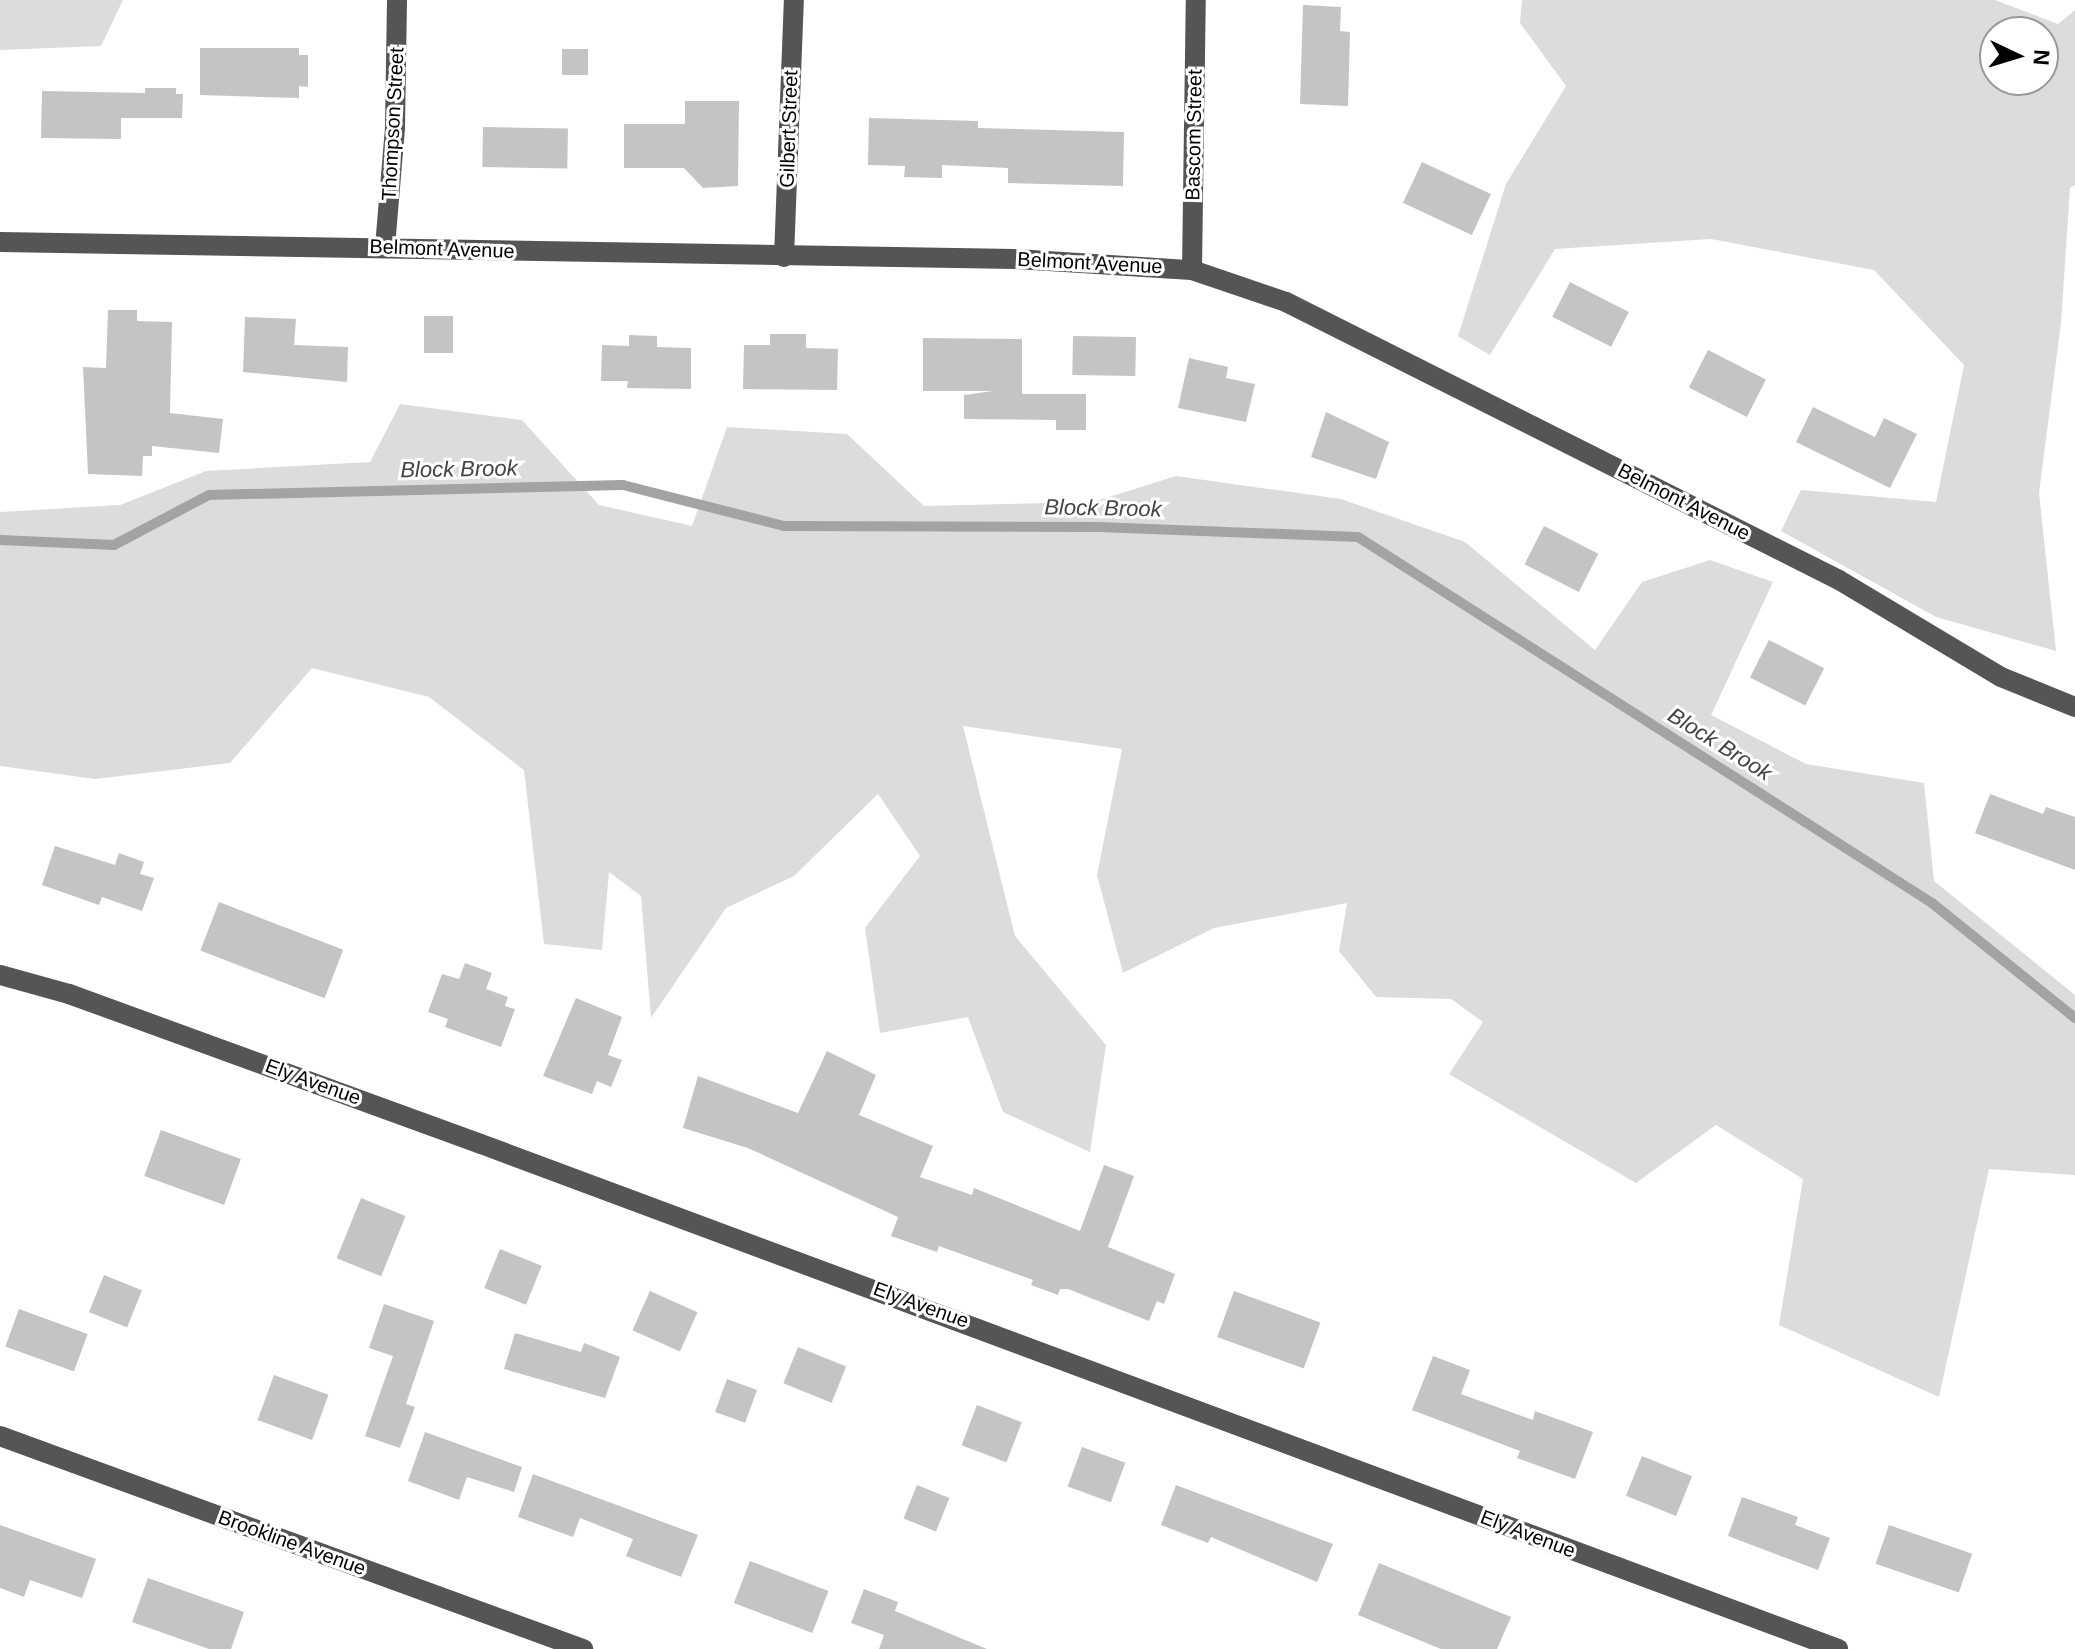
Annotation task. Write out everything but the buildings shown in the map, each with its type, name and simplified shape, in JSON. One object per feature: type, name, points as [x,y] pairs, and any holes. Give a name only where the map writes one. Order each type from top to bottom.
[{"type":"street","name":"Thompson Street","points":[[385,247],[395,127],[397,0]]},
{"type":"street","name":"Gilbert Street","points":[[784,257],[794,0]]},
{"type":"street","name":"Bascom Street","points":[[1192,270],[1196,0]]},
{"type":"street","name":"Belmont Avenue","points":[[0,242],[1045,260],[1192,270],[1286,302],[1832,577],[2001,677],[2075,707]]},
{"type":"street","name":"Ely Avenue","points":[[0,975],[84,999],[966,1322],[1838,1649]]},
{"type":"street","name":"Brookline Avenue","points":[[0,1436],[583,1649]]},
{"type":"shaded area","points":[[0,0],[123,0],[101,46],[0,50]]},
{"type":"shaded area","points":[[1522,0],[1995,0],[2037,16],[1979,16],[1979,96],[2059,96],[2059,23],[2075,10],[2075,185],[2070,188],[2061,323],[2039,493],[2056,651],[1936,617],[1781,531],[1801,490],[1936,502],[1964,365],[1874,270],[1711,239],[1555,249],[1490,355],[1458,336],[1506,184],[1566,86],[1520,23]]},
{"type":"shaded area","points":[[400,404],[522,420],[599,505],[692,526],[727,427],[847,434],[924,506],[1093,502],[1176,476],[1341,499],[1465,542],[1595,650],[1642,582],[1710,560],[1773,582],[1711,715],[1806,764],[1924,783],[1934,881],[2075,995],[2075,1175],[1989,1169],[1939,1397],[1779,1325],[1803,1179],[1716,1125],[1636,1183],[1449,1074],[1483,1022],[1451,999],[1376,997],[1339,951],[1347,903],[1214,928],[1123,973],[1097,875],[1122,749],[963,726],[1015,936],[1106,1045],[1090,1152],[1003,1112],[968,1017],[880,1033],[865,928],[920,856],[878,794],[794,876],[726,908],[651,1018],[641,896],[609,872],[602,950],[544,944],[524,770],[429,697],[312,668],[230,763],[95,779],[0,766],[0,512],[120,505],[206,471],[370,462]]},
{"type":"waterway","name":"Block Brook","points":[[0,540],[114,545],[209,495],[623,485],[784,526],[1099,527],[1358,537],[1932,903],[2075,1018]]}]
